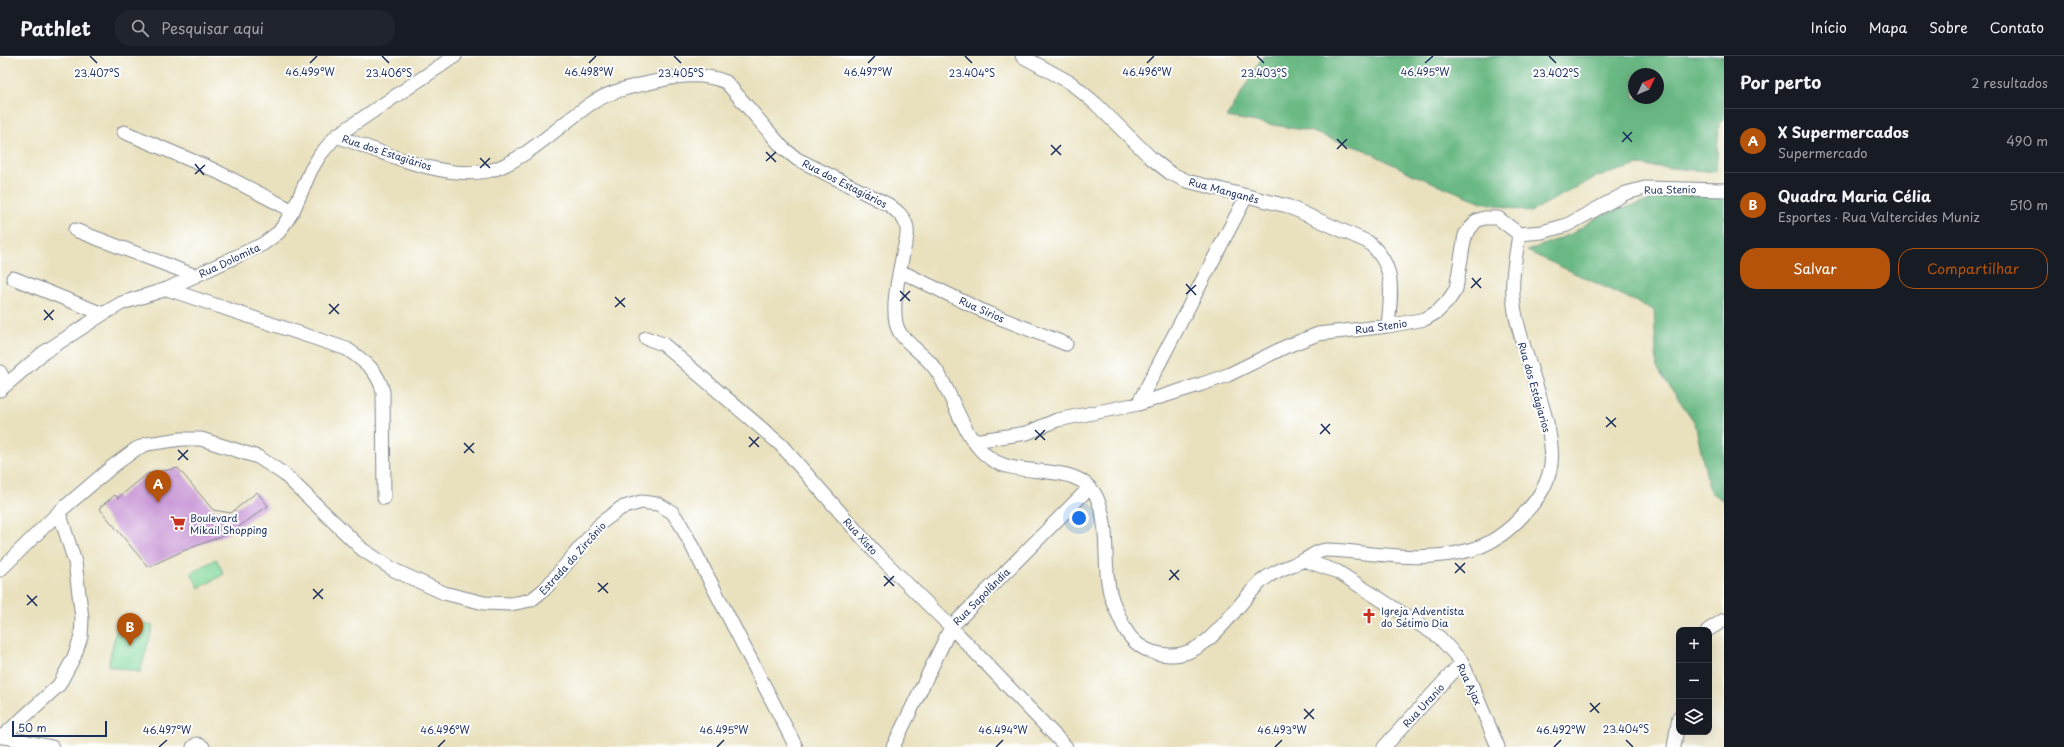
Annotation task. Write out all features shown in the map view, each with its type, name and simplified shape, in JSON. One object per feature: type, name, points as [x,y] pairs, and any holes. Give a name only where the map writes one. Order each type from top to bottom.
[{"type":"street","name":"Rua Dolomita","points":[[3,387],[43,353],[122,303],[167,290],[264,244],[279,232],[293,211],[314,165],[336,136],[455,56]]},
{"type":"street","name":"Rua Manganês","points":[[1022,56],[1071,84],[1096,104],[1151,158],[1170,173],[1187,180],[1246,197],[1287,206],[1368,242],[1379,251],[1388,269],[1392,283],[1388,326]]},
{"type":"street","name":"Rua dos Estagiários","points":[[336,136],[429,167],[466,173],[489,170],[504,166],[517,158],[593,103],[618,90],[688,75],[713,77],[726,82],[783,148],[797,159],[889,205],[900,214],[906,224],[907,235],[900,271],[895,316],[896,324],[900,333],[936,369],[974,441],[988,458],[1014,469],[1068,475],[1077,478],[1096,496],[1104,519],[1109,590],[1128,635],[1146,650],[1168,656],[1182,655],[1193,651],[1210,638],[1250,592],[1267,577],[1281,569],[1304,560]]},
{"type":"street","points":[[124,132],[212,168],[293,211]]},
{"type":"street","name":"Rua Stenio","points":[[974,441],[1027,433],[1057,420],[1138,404],[1228,375],[1286,347],[1318,334],[1388,326],[1425,319],[1436,312],[1448,301],[1456,290],[1465,235],[1476,221],[1484,218],[1498,218],[1519,234],[1542,232],[1567,225],[1626,193],[1646,188],[1724,190]]},
{"type":"street","points":[[1138,404],[1246,197]]},
{"type":"street","points":[[75,230],[196,276]]},
{"type":"street","name":"Rua dos Estágiarios","points":[[1304,560],[1321,550],[1345,550],[1388,556],[1420,557],[1470,550],[1488,543],[1503,534],[1536,501],[1547,482],[1552,466],[1551,447],[1546,421],[1518,329],[1513,303],[1513,279],[1519,234]]},
{"type":"street","name":"Rua Sirios","points":[[900,271],[985,312],[1066,344]]},
{"type":"street","points":[[13,278],[103,314]]},
{"type":"street","points":[[167,290],[346,350],[371,366],[381,381],[383,392],[384,498]]},
{"type":"street","name":"Rua Xisto","points":[[646,338],[663,344],[767,432],[875,552],[951,627],[1066,747]]},
{"type":"street","points":[[0,372],[3,387]]},
{"type":"street","name":"Estrada do Zircônio","points":[[0,570],[59,512],[113,466],[136,449],[147,444],[181,439],[201,439],[258,457],[277,470],[363,550],[394,570],[444,593],[484,603],[511,604],[531,600],[545,590],[601,523],[621,508],[642,502],[658,504],[672,512],[681,525],[796,747]]},
{"type":"street","name":"Rua Sapolândia","points":[[893,747],[951,627],[1089,488]]},
{"type":"street","points":[[1,736],[59,685],[74,657],[81,637],[82,618],[75,562],[59,512]]},
{"type":"street","name":"Rua Ajax","points":[[1304,560],[1338,572],[1439,637],[1462,662],[1498,747]]},
{"type":"street","points":[[1712,628],[1724,620]]},
{"type":"street","name":"Rua Uranio","points":[[1384,747],[1462,662]]},
{"type":"street","points":[[1674,747],[1676,735]]},
{"type":"street","points":[[1,736],[52,747]]},
{"type":"street","points":[[193,747],[198,744],[203,747]]},
{"type":"green space","points":[[1263,56],[1724,56],[1724,119],[1719,122],[1716,172],[1638,165],[1596,177],[1530,212],[1482,202],[1414,175],[1365,150],[1309,131],[1227,117]]},
{"type":"green space","points":[[1673,194],[1724,198],[1724,501],[1710,492],[1695,423],[1657,368],[1654,310],[1527,251],[1571,234],[1600,215]]},
{"type":"green space","points":[[216,559],[224,574],[199,588],[191,573]]},
{"type":"green space","points":[[119,618],[153,626],[140,672],[108,666]]},
{"type":"building","name":"Boulevard Mikail Shopping","points":[[178,468],[213,510],[231,513],[257,492],[268,506],[230,533],[183,551],[148,567],[99,508],[115,495],[118,498],[147,474]]},
{"type":"place","name":"X Supermercados","points":[[158,503]]},
{"type":"place","name":"Boulevard Mikail Shopping","points":[[178,523]]},
{"type":"place","name":"Igreja Adventista do Sétimo Dia","points":[[1369,616]]},
{"type":"place","name":"Quadra Maria Célia","points":[[130,646]]}]
